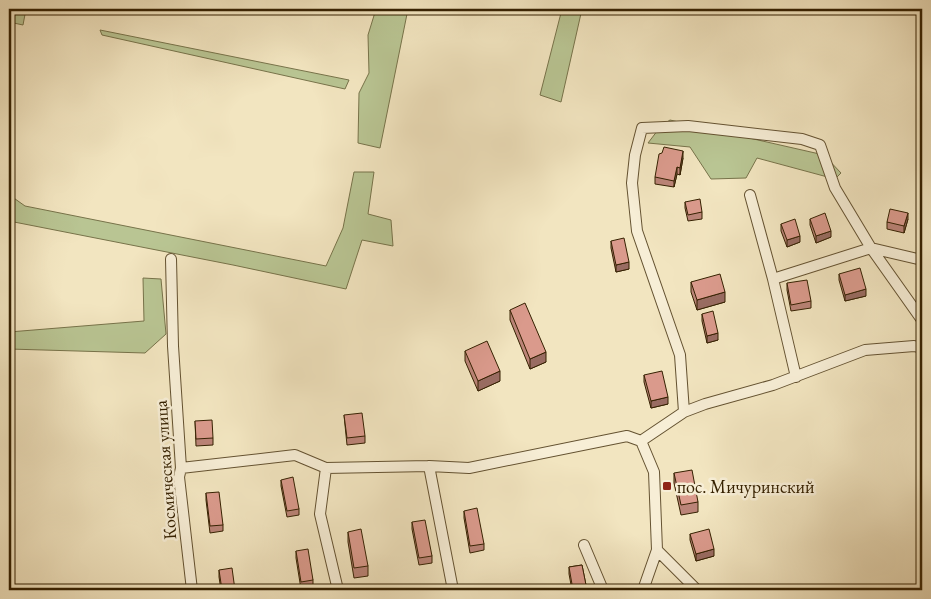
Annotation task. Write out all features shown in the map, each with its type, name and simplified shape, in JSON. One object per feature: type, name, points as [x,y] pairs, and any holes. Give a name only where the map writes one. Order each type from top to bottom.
[{"type":"street","points":[[684,412],[680,355],[637,231],[632,183],[635,155],[642,128],[688,126],[802,139],[820,144],[835,188],[872,248],[922,320]]},
{"type":"street","points":[[750,194],[773,279],[796,377]]},
{"type":"street","points":[[773,279],[872,248],[922,260]]},
{"type":"street","name":"Космическая улица","points":[[171,259],[173,346],[181,468],[179,477],[192,590]]},
{"type":"street","points":[[181,468],[295,455],[326,468],[430,466],[469,468],[627,436],[641,440],[684,412],[796,377],[865,350],[914,346],[922,348]]},
{"type":"street","points":[[641,440],[654,472],[657,550],[643,590]]},
{"type":"street","points":[[430,466],[453,590]]},
{"type":"street","points":[[326,468],[320,514],[338,590]]},
{"type":"street","points":[[584,545],[603,590]]},
{"type":"street","points":[[657,550],[697,590]]},
{"type":"green space","points":[[9,9],[26,9],[23,25],[9,22]]},
{"type":"green space","points":[[376,9],[408,9],[380,148],[358,143],[359,93],[369,73],[368,35]]},
{"type":"green space","points":[[562,9],[582,9],[561,102],[540,95]]},
{"type":"green space","points":[[100,30],[349,80],[345,89],[102,35]]},
{"type":"green space","points":[[670,120],[824,155],[841,173],[835,179],[757,158],[746,178],[711,179],[690,147],[648,143],[661,126]]},
{"type":"green space","points":[[354,172],[374,172],[368,214],[391,220],[393,246],[362,240],[346,289],[9,221],[9,179],[11,196],[25,206],[326,266],[343,228]]},
{"type":"green space","points":[[143,278],[161,279],[166,334],[145,353],[9,349],[9,332],[144,321]]},
{"type":"building","points":[[664,147],[683,151],[680,168],[677,167],[674,181],[655,177],[659,154],[662,153]]},
{"type":"building","points":[[700,199],[702,212],[688,215],[685,202]]},
{"type":"building","points":[[890,209],[908,213],[904,226],[887,222]]},
{"type":"building","points":[[825,213],[831,231],[816,236],[810,219]]},
{"type":"building","points":[[795,219],[800,236],[787,240],[781,224]]},
{"type":"building","points":[[624,238],[629,262],[616,265],[611,241]]},
{"type":"building","points":[[860,268],[866,289],[845,295],[839,274]]},
{"type":"building","points":[[720,274],[725,292],[697,300],[691,282]]},
{"type":"building","points":[[807,280],[811,301],[791,305],[787,283]]},
{"type":"building","points":[[525,303],[546,352],[530,359],[510,310]]},
{"type":"building","points":[[713,311],[718,333],[707,336],[702,314]]},
{"type":"building","points":[[487,341],[500,371],[478,381],[465,351]]},
{"type":"building","points":[[662,371],[668,397],[651,401],[644,375]]},
{"type":"building","points":[[362,413],[365,436],[347,438],[344,415]]},
{"type":"building","points":[[212,420],[213,438],[196,439],[195,421]]},
{"type":"building","points":[[692,470],[698,502],[681,505],[674,473]]},
{"type":"building","points":[[293,477],[299,509],[287,511],[281,480]]},
{"type":"building","points":[[219,492],[223,525],[210,526],[206,493]]},
{"type":"building","points":[[477,508],[484,544],[470,546],[464,511]]},
{"type":"building","points":[[425,520],[432,556],[419,558],[412,522]]},
{"type":"building","points":[[361,529],[368,566],[354,568],[348,532]]},
{"type":"building","points":[[709,529],[714,549],[696,554],[690,534]]},
{"type":"building","points":[[308,549],[313,580],[301,582],[296,551]]},
{"type":"building","points":[[582,565],[587,590],[573,590],[569,567]]},
{"type":"building","points":[[232,568],[235,590],[222,590],[219,570]]},
{"type":"place","name":"пос. Мичуринский","points":[[667,486]]}]
